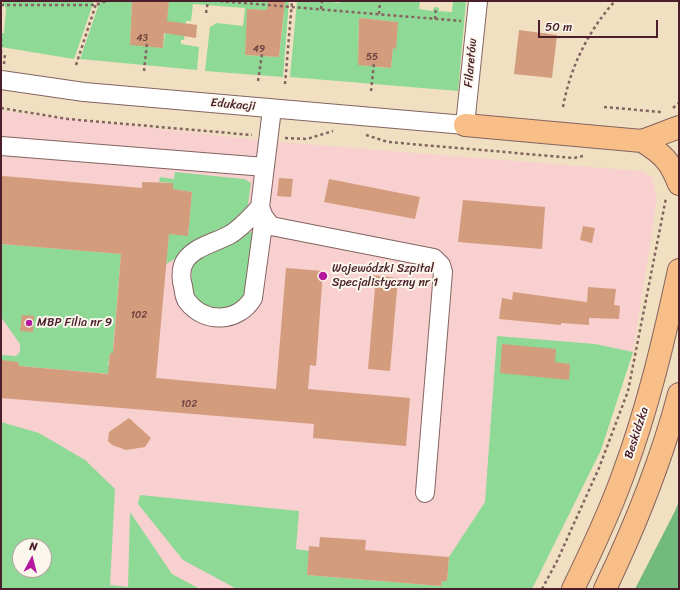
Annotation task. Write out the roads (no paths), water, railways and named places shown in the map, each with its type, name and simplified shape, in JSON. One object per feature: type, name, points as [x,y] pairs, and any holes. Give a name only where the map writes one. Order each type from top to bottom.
[{"type":"main road","points":[[642,140],[672,116]]},
{"type":"main road","points":[[465,126],[642,140],[656,150],[671,165],[672,187]]},
{"type":"main road","name":"Beskidzka","points":[[573,589],[600,533],[620,483],[643,418],[664,343],[679,270]]},
{"type":"main road","points":[[605,589],[626,545],[650,486],[675,419],[679,394]]},
{"type":"street","name":"Filaretów","points":[[465,126],[478,1]]},
{"type":"street","name":"Edukacji","points":[[2,74],[84,92],[465,126]]},
{"type":"street","points":[[262,212],[229,235],[192,254],[183,265],[181,281],[186,300],[202,314],[226,318],[238,315],[247,308],[253,298],[262,212],[265,167],[272,109]]},
{"type":"street","points":[[1,146],[265,167]]},
{"type":"street","points":[[262,212],[271,226],[434,258],[441,265],[443,272],[425,493]]},
{"type":"place","name":"Wojewódzki Szpital Specjalistyczny nr 1","points":[[323,276]]},
{"type":"place","name":"MBP Filia nr 9","points":[[29,323]]}]
